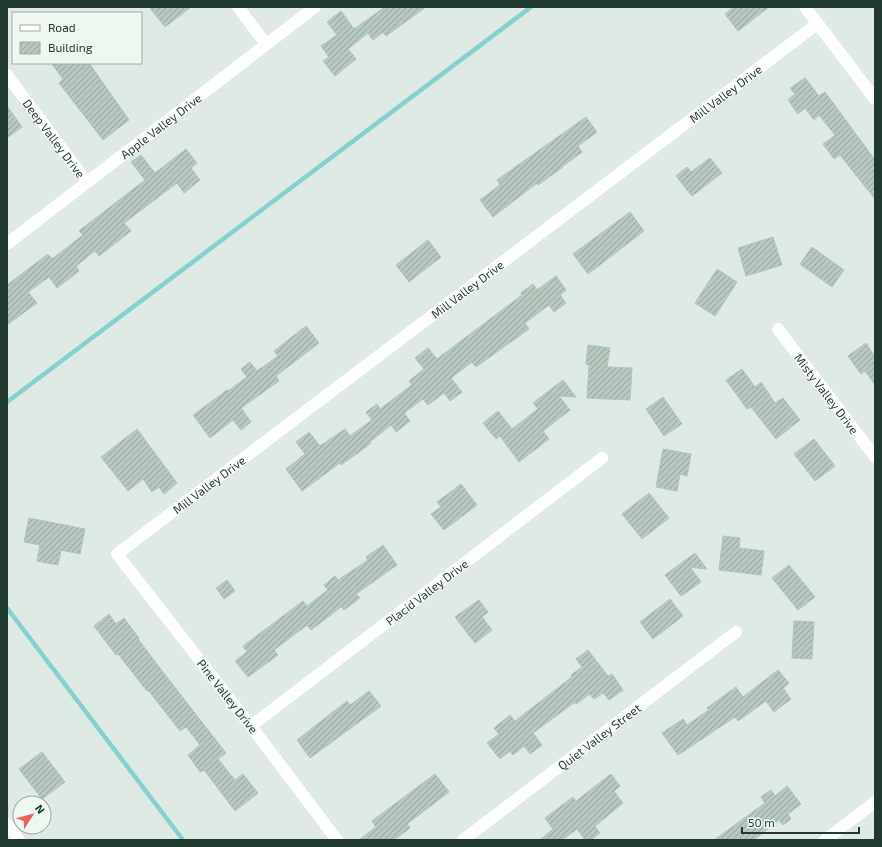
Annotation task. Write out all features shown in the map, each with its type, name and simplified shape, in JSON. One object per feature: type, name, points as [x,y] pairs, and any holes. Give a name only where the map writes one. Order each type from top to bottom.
[{"type":"street","points":[[238,7],[266,44]]},
{"type":"street","name":"Apple Valley Drive","points":[[7,244],[315,7]]},
{"type":"street","points":[[805,7],[875,99]]},
{"type":"street","name":"Mill Valley Drive","points":[[117,554],[818,24]]},
{"type":"street","name":"Deep Valley Drive","points":[[7,75],[87,182]]},
{"type":"street","name":"Misty Valley Drive","points":[[778,330],[875,457]]},
{"type":"street","name":"Placid Valley Drive","points":[[251,726],[602,458]]},
{"type":"street","name":"Pine Valley Drive","points":[[117,554],[251,726],[337,840]]},
{"type":"street","name":"Quiet Valley Street","points":[[464,840],[736,632]]},
{"type":"street","points":[[825,840],[875,802]]},
{"type":"street","points":[[7,824],[19,840]]},
{"type":"building","points":[[149,7],[191,7],[165,27]]},
{"type":"building","points":[[385,7],[426,7],[386,36],[383,32],[373,40],[368,33],[348,49],[356,59],[335,76],[323,61],[329,57],[321,46],[337,35],[327,22],[341,11],[354,29]]},
{"type":"building","points":[[734,7],[769,7],[738,31],[725,14]]},
{"type":"building","points":[[52,64],[90,64],[129,120],[103,140],[59,83],[63,79]]},
{"type":"building","points":[[805,78],[819,96],[825,92],[875,160],[875,199],[840,155],[834,159],[823,144],[835,135],[819,115],[814,120],[805,108],[798,114],[788,100],[795,94],[790,88]]},
{"type":"building","points":[[7,106],[22,127],[7,138]]},
{"type":"building","points":[[586,117],[597,132],[578,146],[582,152],[538,185],[537,183],[493,217],[480,200],[500,185],[497,180]]},
{"type":"building","points":[[186,149],[197,163],[191,168],[200,180],[184,193],[177,183],[124,223],[131,231],[99,256],[95,251],[76,266],[79,271],[57,288],[49,277],[28,292],[37,303],[7,325],[7,285],[48,254],[52,259],[83,235],[79,231],[145,180],[131,162],[141,155],[155,173]]},
{"type":"building","points":[[710,158],[722,173],[692,196],[676,176],[687,167],[691,172]]},
{"type":"building","points":[[630,212],[644,231],[588,274],[573,254]]},
{"type":"building","points":[[773,237],[782,265],[746,276],[738,248]]},
{"type":"building","points":[[428,240],[441,257],[409,282],[396,265]]},
{"type":"building","points":[[812,247],[844,270],[832,287],[800,264]]},
{"type":"building","points":[[717,269],[737,282],[715,316],[695,303]]},
{"type":"building","points":[[556,276],[566,290],[560,295],[566,303],[554,312],[549,305],[525,323],[529,329],[476,367],[472,362],[451,378],[462,392],[450,401],[444,393],[428,405],[423,399],[404,413],[410,421],[396,432],[391,425],[362,450],[341,465],[340,463],[302,491],[286,469],[305,454],[296,442],[309,432],[320,446],[345,429],[350,436],[372,420],[366,412],[377,404],[380,409],[412,385],[409,381],[424,369],[415,358],[428,348],[437,359],[522,295],[521,293],[533,284],[537,290]]},
{"type":"building","points":[[306,326],[319,343],[276,376],[279,381],[241,408],[251,422],[241,430],[233,420],[210,438],[193,415],[247,377],[241,369],[250,362],[257,371],[278,356],[274,351]]},
{"type":"building","points":[[866,343],[875,357],[875,385],[865,371],[861,374],[848,356]]},
{"type":"building","points":[[588,345],[610,348],[607,367],[632,368],[630,400],[587,398],[589,365],[586,364]]},
{"type":"building","points":[[742,369],[755,387],[761,382],[775,403],[783,398],[800,420],[776,439],[751,407],[747,409],[726,380]]},
{"type":"building","points":[[563,380],[576,397],[559,396],[570,410],[543,431],[549,439],[519,462],[500,436],[496,439],[483,423],[498,411],[512,429],[538,409],[533,403]]},
{"type":"building","points":[[663,397],[682,424],[664,436],[646,409]]},
{"type":"building","points":[[137,429],[177,483],[164,494],[159,487],[152,492],[143,479],[128,491],[101,457]]},
{"type":"building","points":[[814,439],[835,466],[815,481],[794,454]]},
{"type":"building","points":[[663,449],[691,454],[687,476],[680,474],[677,491],[656,487]]},
{"type":"building","points":[[461,484],[477,505],[444,530],[431,514],[441,507],[437,502]]},
{"type":"building","points":[[649,493],[669,518],[642,539],[622,514]]},
{"type":"building","points":[[29,518],[85,529],[80,554],[61,550],[58,565],[37,561],[40,545],[24,542]]},
{"type":"building","points":[[723,536],[740,538],[739,548],[764,551],[761,575],[719,570]]},
{"type":"building","points":[[383,545],[397,565],[356,594],[360,598],[344,610],[341,607],[311,630],[307,625],[274,650],[278,655],[248,677],[235,661],[247,652],[243,646],[303,601],[307,606],[328,590],[324,585],[335,576],[338,580],[368,560],[366,557]]},
{"type":"building","points":[[695,553],[707,569],[690,567],[701,582],[681,596],[665,575]]},
{"type":"building","points":[[789,565],[815,597],[798,610],[772,578]]},
{"type":"building","points":[[227,580],[235,591],[224,599],[216,588]]},
{"type":"building","points":[[670,599],[683,616],[653,639],[640,622]]},
{"type":"building","points":[[479,600],[488,612],[482,617],[492,630],[475,643],[455,617]]},
{"type":"building","points":[[109,614],[116,624],[124,618],[139,638],[138,639],[226,753],[218,759],[235,780],[243,774],[258,793],[235,811],[204,770],[200,772],[188,755],[200,745],[186,727],[180,731],[118,654],[116,655],[94,626]]},
{"type":"building","points":[[794,621],[814,622],[812,659],[792,658]]},
{"type":"building","points":[[588,650],[608,676],[612,674],[623,690],[609,700],[603,693],[594,699],[590,694],[576,704],[575,702],[533,733],[542,745],[530,754],[524,746],[513,755],[510,751],[500,759],[487,743],[499,734],[494,728],[510,715],[515,721],[572,677],[571,675],[582,667],[576,659]]},
{"type":"building","points":[[778,670],[789,683],[783,688],[791,699],[774,712],[766,701],[738,721],[735,717],[678,755],[662,733],[683,719],[687,725],[709,710],[707,708],[736,687],[743,697]]},
{"type":"building","points":[[369,691],[381,706],[310,758],[297,740],[347,701],[350,705]]},
{"type":"building","points":[[42,752],[65,782],[47,795],[39,795],[19,769]]},
{"type":"building","points":[[435,774],[449,792],[407,824],[410,828],[394,840],[359,840],[376,827],[372,821]]},
{"type":"building","points":[[611,774],[620,786],[614,791],[623,803],[595,826],[600,833],[591,840],[585,840],[577,829],[562,840],[540,840],[553,829],[545,818],[573,797],[576,801]]},
{"type":"building","points":[[787,786],[801,804],[788,814],[791,819],[783,825],[779,820],[754,840],[714,840],[765,803],[761,797],[771,790],[775,796]]},
{"type":"waterway","points":[[7,402],[531,7]]},
{"type":"waterway","points":[[7,608],[183,840]]}]
